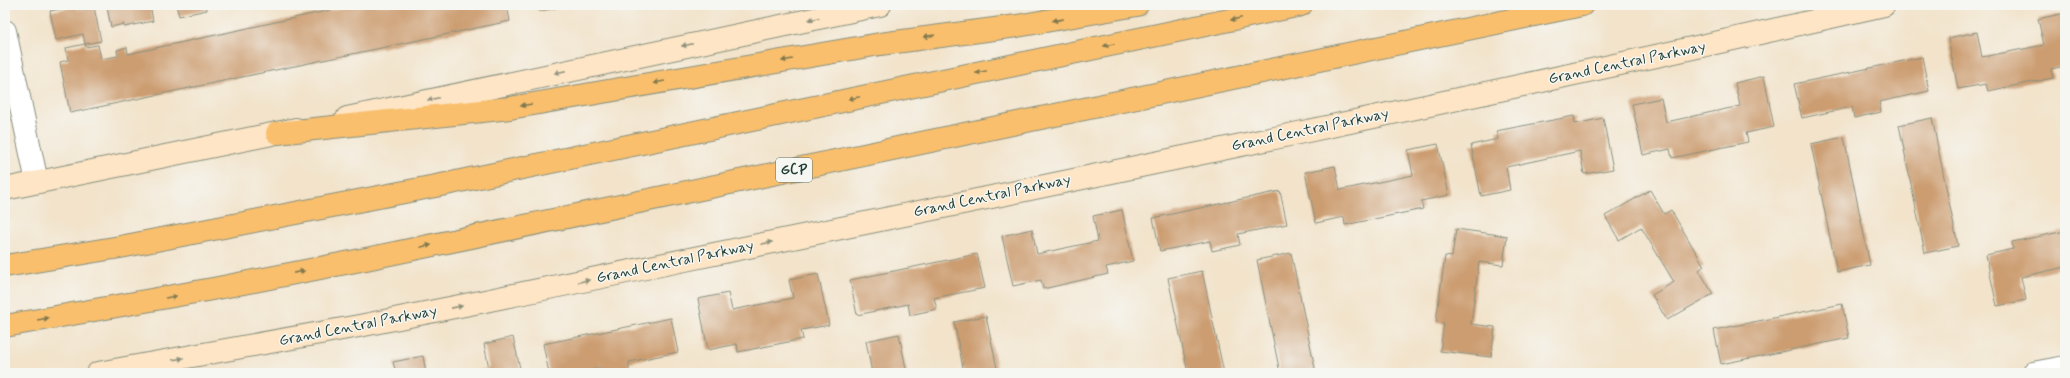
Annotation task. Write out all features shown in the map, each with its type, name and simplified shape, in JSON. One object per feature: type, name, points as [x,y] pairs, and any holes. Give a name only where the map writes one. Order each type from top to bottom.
[{"type":"highway","points":[[278,133],[510,108],[880,44],[1016,26],[1137,5]]},
{"type":"highway","points":[[5,266],[120,247],[450,183],[1301,5]]},
{"type":"highway","name":"GCP","points":[[5,326],[218,288],[358,260],[1582,5]]},
{"type":"main road","points":[[5,188],[278,133],[880,5]]},
{"type":"main road","name":"Grand Central Parkway","points":[[98,373],[359,326],[524,293],[1289,135],[1621,64],[1884,5]]},
{"type":"street","points":[[5,31],[38,182]]},
{"type":"street","points":[[2033,373],[2065,366]]},
{"type":"building","points":[[119,5],[150,5],[153,21],[124,27],[124,24],[111,27],[107,7]]},
{"type":"building","points":[[176,5],[206,5],[207,10],[179,16]]},
{"type":"building","points":[[354,5],[507,5],[510,21],[70,113],[60,62],[68,60],[66,48],[85,44],[86,47],[98,45],[101,59],[118,56],[117,50],[127,47],[128,54]]},
{"type":"building","points":[[537,5],[555,5],[556,8],[539,11]]},
{"type":"building","points":[[77,6],[78,10],[94,7],[101,41],[85,44],[83,34],[56,40],[50,11]]},
{"type":"building","points":[[2065,13],[2065,66],[2051,69],[2053,78],[1988,91],[1986,84],[1958,89],[1948,38],[1977,32],[1982,57],[2044,45],[2038,19]]},
{"type":"building","points":[[1922,57],[1929,91],[1879,102],[1881,112],[1854,118],[1852,107],[1802,118],[1794,84]]},
{"type":"building","points":[[1764,76],[1774,127],[1746,133],[1748,142],[1672,158],[1670,149],[1643,155],[1632,104],[1661,98],[1666,122],[1740,106],[1735,83]]},
{"type":"building","points":[[1574,116],[1575,124],[1603,118],[1613,169],[1584,174],[1580,151],[1506,167],[1510,190],[1481,196],[1471,145],[1498,139],[1496,131]]},
{"type":"building","points":[[1932,118],[1958,246],[1925,253],[1899,125]]},
{"type":"building","points":[[1844,137],[1870,265],[1837,272],[1811,144]]},
{"type":"building","points":[[1438,144],[1449,195],[1421,201],[1423,209],[1345,225],[1344,217],[1316,223],[1305,172],[1335,166],[1340,190],[1413,175],[1408,150]]},
{"type":"building","points":[[1650,190],[1664,214],[1671,210],[1704,266],[1699,270],[1713,294],[1667,320],[1652,295],[1674,282],[1641,227],[1619,240],[1605,216]]},
{"type":"building","points":[[1280,191],[1287,224],[1238,234],[1240,245],[1212,251],[1210,241],[1160,251],[1153,218]]},
{"type":"building","points":[[1122,210],[1133,261],[1106,267],[1108,274],[1043,289],[1041,280],[1013,286],[1002,236],[1032,229],[1037,254],[1098,241],[1093,216]]},
{"type":"building","points":[[1456,229],[1507,236],[1503,265],[1479,262],[1471,324],[1495,327],[1491,357],[1440,351],[1444,323],[1436,322],[1445,256],[1452,257]]},
{"type":"building","points":[[2065,231],[2065,267],[2021,277],[2026,300],[1997,306],[1986,255],[2013,249],[2012,242]]},
{"type":"building","points":[[1291,253],[1316,373],[1280,373],[1257,260]]},
{"type":"building","points":[[977,254],[985,288],[934,298],[937,309],[910,315],[908,304],[857,315],[850,280]]},
{"type":"building","points":[[1202,271],[1224,373],[1188,373],[1168,278]]},
{"type":"building","points":[[818,274],[829,325],[801,330],[803,339],[738,352],[737,344],[708,350],[698,299],[728,293],[732,310],[793,298],[789,280]]},
{"type":"building","points":[[1842,304],[1849,338],[1721,364],[1714,330]]},
{"type":"building","points":[[986,316],[998,373],[964,373],[954,322]]},
{"type":"building","points":[[671,318],[678,352],[629,362],[629,373],[602,373],[601,368],[577,373],[549,373],[543,344]]},
{"type":"building","points":[[899,334],[907,373],[872,373],[866,341]]},
{"type":"building","points":[[513,337],[521,373],[471,373],[489,368],[484,344]]},
{"type":"building","points":[[423,356],[426,373],[396,373],[393,362]]}]
